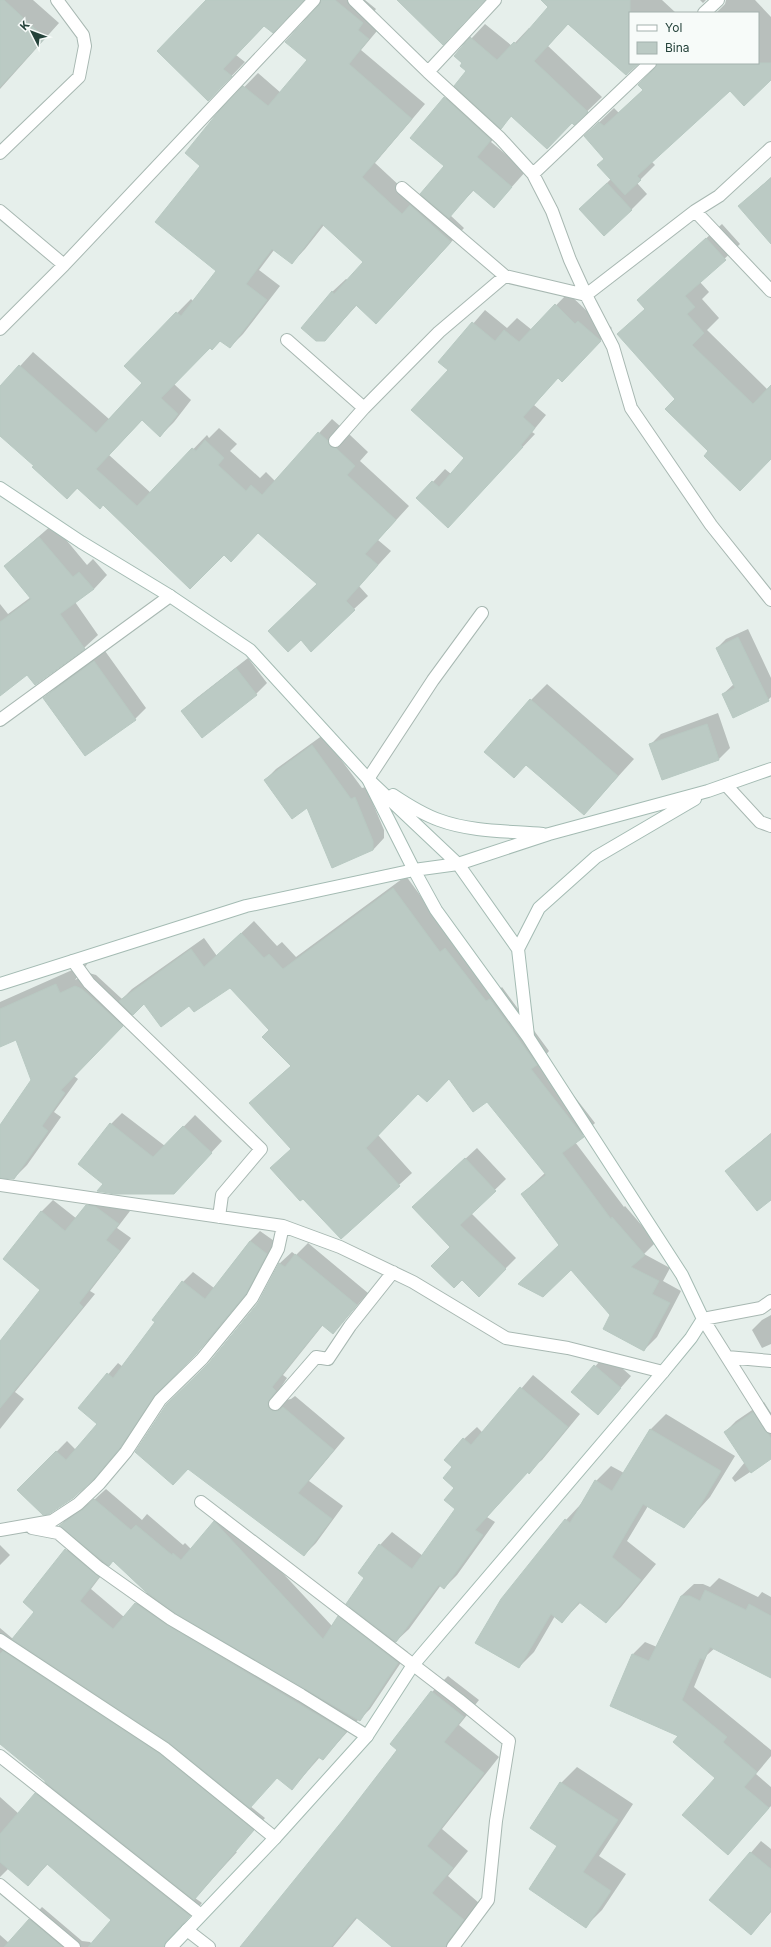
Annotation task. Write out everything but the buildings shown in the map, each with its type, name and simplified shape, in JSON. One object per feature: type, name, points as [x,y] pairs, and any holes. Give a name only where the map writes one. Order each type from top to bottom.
[{"type":"street","points":[[0,153],[79,77],[85,46],[83,35],[58,0]]},
{"type":"street","points":[[0,329],[64,265],[314,0]]},
{"type":"street","points":[[354,0],[428,72],[500,138],[533,174],[552,211],[570,260],[586,295],[613,347],[631,408],[711,525],[771,600]]},
{"type":"street","points":[[428,72],[495,0]]},
{"type":"street","points":[[705,12],[718,0]]},
{"type":"street","points":[[533,174],[649,64]]},
{"type":"street","points":[[586,295],[695,211],[719,196],[771,148]]},
{"type":"street","points":[[402,188],[506,276],[586,295]]},
{"type":"street","points":[[695,211],[771,291]]},
{"type":"street","points":[[0,212],[64,265]]},
{"type":"street","points":[[335,440],[364,408],[439,332],[506,276]]},
{"type":"street","points":[[287,340],[364,408]]},
{"type":"street","points":[[0,488],[81,542],[170,596],[250,650],[368,779],[458,864],[518,949],[528,1037]]},
{"type":"street","points":[[0,720],[170,596]]},
{"type":"street","points":[[368,779],[433,680],[482,613]]},
{"type":"street","points":[[0,984],[74,962],[246,906],[414,870],[458,864],[550,834],[708,791],[771,769]]},
{"type":"street","points":[[368,779],[416,810],[440,821],[471,828],[550,834]]},
{"type":"street","points":[[368,779],[436,910],[528,1037],[682,1275],[703,1319],[771,1427]]},
{"type":"street","points":[[726,785],[760,822],[771,826]]},
{"type":"street","points":[[518,949],[539,908],[596,857],[708,791]]},
{"type":"street","points":[[74,962],[88,983],[261,1149],[222,1195],[219,1217]]},
{"type":"street","points":[[0,1185],[283,1226],[340,1247],[413,1282],[506,1338],[568,1348],[663,1372]]},
{"type":"street","points":[[0,1530],[25,1527],[52,1521],[78,1504],[99,1484],[126,1452],[160,1400],[202,1359],[252,1298],[278,1248],[283,1226]]},
{"type":"street","points":[[275,1404],[316,1357],[328,1359],[350,1326],[393,1272]]},
{"type":"street","points":[[171,1947],[275,1838],[367,1736],[414,1665],[663,1372],[691,1338],[703,1319],[761,1308],[771,1301]]},
{"type":"street","points":[[727,1357],[771,1360]]},
{"type":"street","points":[[201,1502],[414,1665],[509,1741],[496,1821],[488,1900],[453,1947]]},
{"type":"street","points":[[25,1527],[58,1533],[100,1568],[171,1619],[301,1695],[367,1736]]},
{"type":"street","points":[[0,1640],[164,1748],[275,1838]]},
{"type":"street","points":[[0,1756],[201,1915]]},
{"type":"street","points":[[0,1885],[74,1947]]},
{"type":"street","points":[[188,1930],[209,1947]]}]
